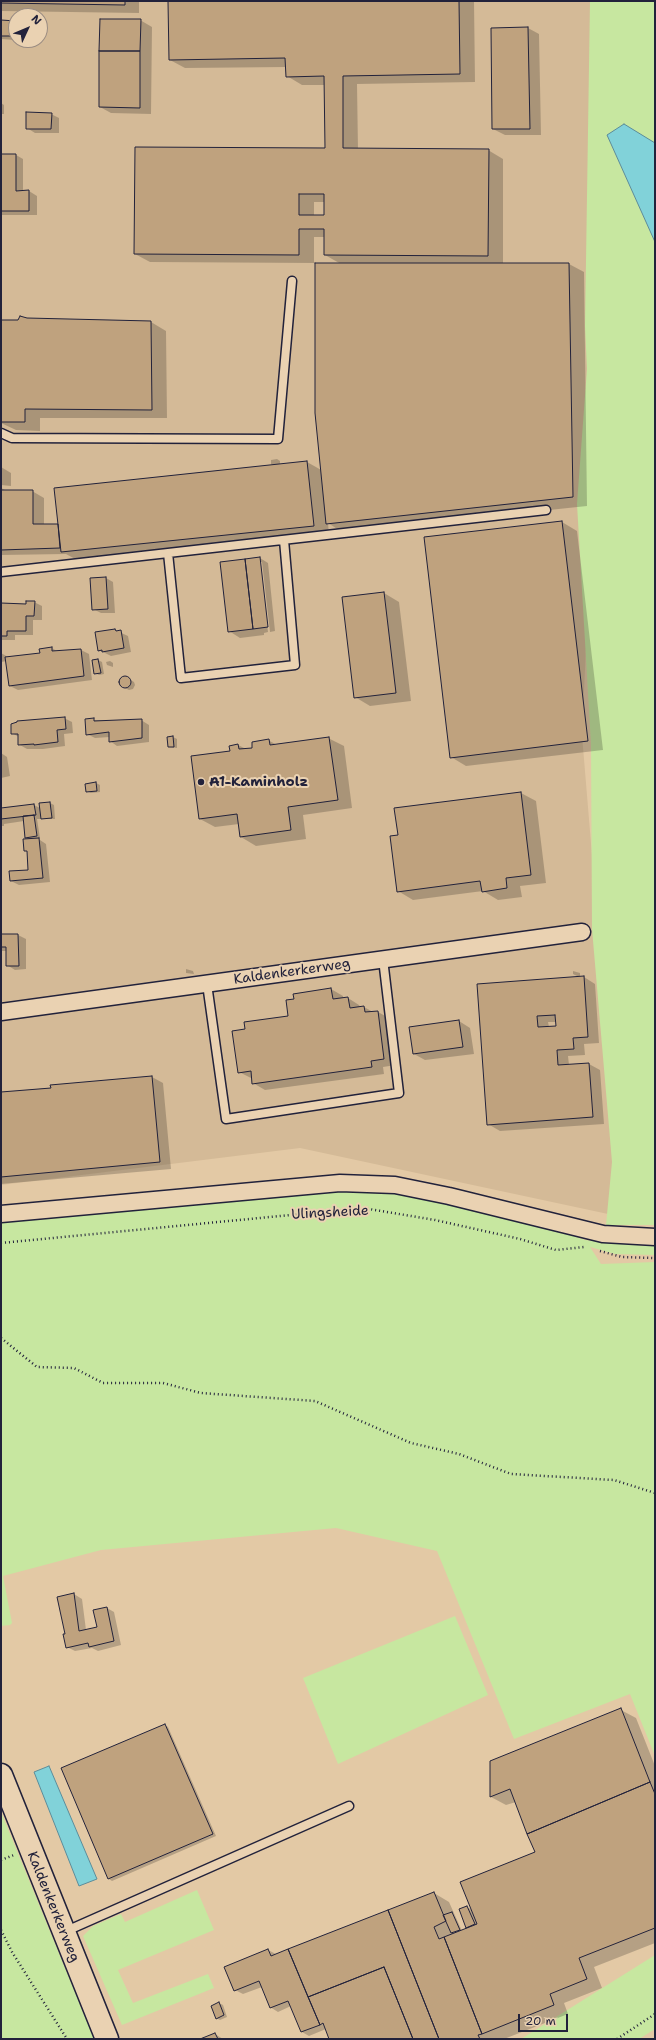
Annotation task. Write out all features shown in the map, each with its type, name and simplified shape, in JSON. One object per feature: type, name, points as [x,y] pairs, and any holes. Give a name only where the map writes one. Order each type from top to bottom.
[{"type":"main road","name":"Kaldenkerkerweg","points":[[1,1775],[107,2039]]},
{"type":"street","name":"Kaldenkerkerweg","points":[[1,1012],[582,932]]},
{"type":"street","name":"Ulingsheide","points":[[1,1214],[340,1183],[395,1185],[449,1196],[603,1234],[655,1237]]},
{"type":"lane","points":[[1,433],[12,438],[278,439],[292,281]]},
{"type":"lane","points":[[1,572],[546,510]]},
{"type":"lane","points":[[168,553],[181,678],[294,665],[284,540]]},
{"type":"lane","points":[[207,984],[226,1119],[399,1093],[383,959]]},
{"type":"lane","points":[[63,1932],[349,1806]]},
{"type":"path","name":"Ulingsheide","points":[[1,1243],[363,1208],[435,1220],[520,1239],[556,1250],[583,1247],[589,1249]]},
{"type":"path","points":[[596,1250],[622,1257],[655,1258]]},
{"type":"path","points":[[1,1338],[36,1367],[74,1368],[103,1383],[163,1383],[201,1393],[316,1402],[411,1443],[459,1454],[511,1474],[614,1480],[655,1493]]},
{"type":"path","points":[[1,1930],[12,1952],[67,2039]]},
{"type":"path","points":[[617,2039],[655,2014]]},
{"type":"shaded area","points":[[1,1],[616,1],[582,735],[622,1217],[300,1148],[1,1185]]},
{"type":"green space","points":[[590,1],[655,1],[655,143],[607,135],[655,242],[655,1225],[606,1225],[612,1162],[592,929],[591,744],[577,504],[587,369],[585,326]]},
{"type":"green space","points":[[340,1192],[394,1194],[448,1204],[561,1231],[585,1240],[646,1246],[655,1245],[655,1255],[615,1254],[590,1247],[601,1264],[655,1262],[655,1756],[630,1694],[514,1739],[437,1551],[336,1528],[101,1550],[3,1576],[12,1623],[10,1625],[1,1626],[1,1222]]},
{"type":"green space","points":[[455,1616],[488,1695],[338,1764],[303,1678]]},
{"type":"green space","points":[[1,1812],[94,2039],[1,2039]]},
{"type":"green space","points":[[197,1890],[214,1930],[118,1970],[133,2003],[208,1974],[214,1988],[122,2025],[83,1936],[93,1926],[121,1914],[125,1922]]},
{"type":"green space","points":[[655,1955],[655,2029],[639,2039],[521,2039]]},
{"type":"water","points":[[624,124],[655,143],[655,242],[607,135]]},
{"type":"water","points":[[49,1766],[97,1879],[79,1886],[34,1772]]},
{"type":"building","points":[[1,1],[125,1],[125,5],[1,3]]},
{"type":"building","points":[[168,1],[459,1],[460,74],[343,76],[343,148],[489,149],[488,256],[324,255],[324,229],[299,229],[299,255],[134,254],[135,147],[325,148],[324,76],[286,77],[285,58],[169,60]],"holes":[[[299,194],[324,194],[324,215],[299,215]]]},
{"type":"building","points":[[100,19],[141,19],[140,51],[99,51]]},
{"type":"building","points":[[1,20],[8,20],[8,36],[1,36]]},
{"type":"building","points":[[528,27],[530,129],[492,129],[491,28]]},
{"type":"building","points":[[99,51],[140,51],[140,108],[99,107]]},
{"type":"building","points":[[26,112],[52,113],[51,129],[26,129]]},
{"type":"building","points":[[1,154],[16,154],[16,191],[29,190],[29,211],[1,211]]},
{"type":"building","points":[[315,263],[569,263],[573,497],[326,524],[315,413]]},
{"type":"building","points":[[20,316],[27,318],[151,321],[152,410],[25,409],[25,422],[1,422],[1,320],[18,320]]},
{"type":"building","points":[[307,461],[314,526],[61,552],[54,488]]},
{"type":"building","points":[[1,490],[33,490],[33,524],[58,524],[60,548],[1,550]]},
{"type":"building","points":[[562,521],[588,741],[450,758],[424,537]]},
{"type":"building","points":[[260,557],[268,627],[253,629],[245,559]]},
{"type":"building","points":[[245,559],[253,629],[228,632],[220,562]]},
{"type":"building","points":[[106,577],[108,609],[92,610],[90,578]]},
{"type":"building","points":[[384,592],[396,693],[354,698],[342,597]]},
{"type":"building","points":[[26,601],[35,601],[34,616],[26,616],[26,631],[7,631],[7,636],[1,636],[1,603],[26,604]]},
{"type":"building","points":[[115,629],[116,631],[121,630],[124,648],[102,652],[102,650],[98,651],[95,632]]},
{"type":"building","points":[[52,647],[52,651],[81,649],[84,676],[9,686],[5,657],[40,653],[39,649]]},
{"type":"building","points":[[98,659],[101,673],[94,674],[92,660]]},
{"type":"building","points":[[123,676],[127,676],[131,682],[127,688],[123,688],[119,684],[119,680]]},
{"type":"building","points":[[65,717],[66,729],[57,730],[58,742],[18,745],[18,734],[11,734],[11,724],[17,721]]},
{"type":"building","points":[[94,718],[94,721],[142,719],[142,738],[109,742],[109,732],[86,735],[85,719]]},
{"type":"building","points":[[173,736],[174,747],[168,747],[167,737]]},
{"type":"building","points":[[329,737],[338,800],[288,807],[291,830],[240,837],[237,814],[199,819],[191,756],[230,751],[229,746],[238,744],[239,749],[252,748],[252,742],[269,739],[270,745]]},
{"type":"building","points":[[96,782],[97,791],[86,792],[85,784]]},
{"type":"building","points":[[521,792],[531,875],[506,878],[507,888],[482,892],[480,881],[397,892],[390,836],[398,835],[394,808]]},
{"type":"building","points":[[50,802],[52,818],[41,819],[39,803]]},
{"type":"building","points":[[34,804],[36,815],[1,819],[1,808]]},
{"type":"building","points":[[34,815],[37,836],[25,838],[23,816]]},
{"type":"building","points":[[39,838],[43,878],[10,881],[9,871],[28,870],[27,851],[24,851],[23,839]]},
{"type":"building","points":[[1,934],[18,934],[19,966],[6,966],[6,947],[1,947]]},
{"type":"building","points":[[584,976],[588,1037],[573,1038],[574,1049],[557,1050],[558,1065],[589,1063],[593,1117],[487,1125],[477,984]],"holes":[[[555,1015],[556,1026],[538,1027],[537,1016]]]},
{"type":"building","points":[[331,988],[333,999],[348,997],[350,1008],[364,1006],[365,1012],[378,1011],[384,1059],[371,1061],[372,1067],[252,1084],[251,1071],[238,1073],[232,1031],[245,1029],[244,1022],[288,1016],[286,1000],[294,999],[293,994]]},
{"type":"building","points":[[459,1020],[463,1047],[413,1054],[409,1027]]},
{"type":"building","points":[[152,1076],[160,1162],[1,1177],[1,1092],[51,1088],[50,1085]]},
{"type":"building","points":[[74,1593],[79,1631],[97,1627],[93,1610],[107,1607],[114,1641],[89,1647],[88,1643],[66,1648],[63,1634],[65,1634],[57,1597]]},
{"type":"building","points":[[621,1708],[650,1782],[527,1834],[510,1789],[490,1797],[490,1761]]},
{"type":"building","points":[[165,1724],[213,1834],[108,1879],[61,1768]]},
{"type":"building","points":[[650,1782],[655,1794],[655,1928],[579,1958],[587,1979],[550,1994],[554,2005],[482,2034],[444,1937],[477,1924],[460,1882],[535,1852],[527,1834]]},
{"type":"building","points":[[434,1892],[446,1921],[434,1927],[439,1939],[444,1937],[482,2034],[478,2035],[480,2039],[439,2039],[388,1910]]},
{"type":"building","points":[[467,1906],[475,1924],[466,1928],[459,1909]]},
{"type":"building","points":[[388,1910],[439,2039],[413,2039],[384,1967],[308,1997],[288,1949]]},
{"type":"building","points":[[452,1912],[460,1930],[451,1933],[443,1915]]},
{"type":"building","points":[[268,1949],[271,1956],[288,1949],[320,2025],[301,2032],[288,2001],[270,2008],[259,1981],[234,1991],[224,1967]]},
{"type":"building","points":[[384,1967],[413,2039],[329,2039],[323,2023],[320,2025],[308,1997]]},
{"type":"building","points":[[219,2002],[224,2015],[216,2019],[211,2006]]},
{"type":"building","points":[[215,2033],[218,2039],[200,2039]]},
{"type":"place","name":"A1-Kaminholz","points":[[201,782]]}]
